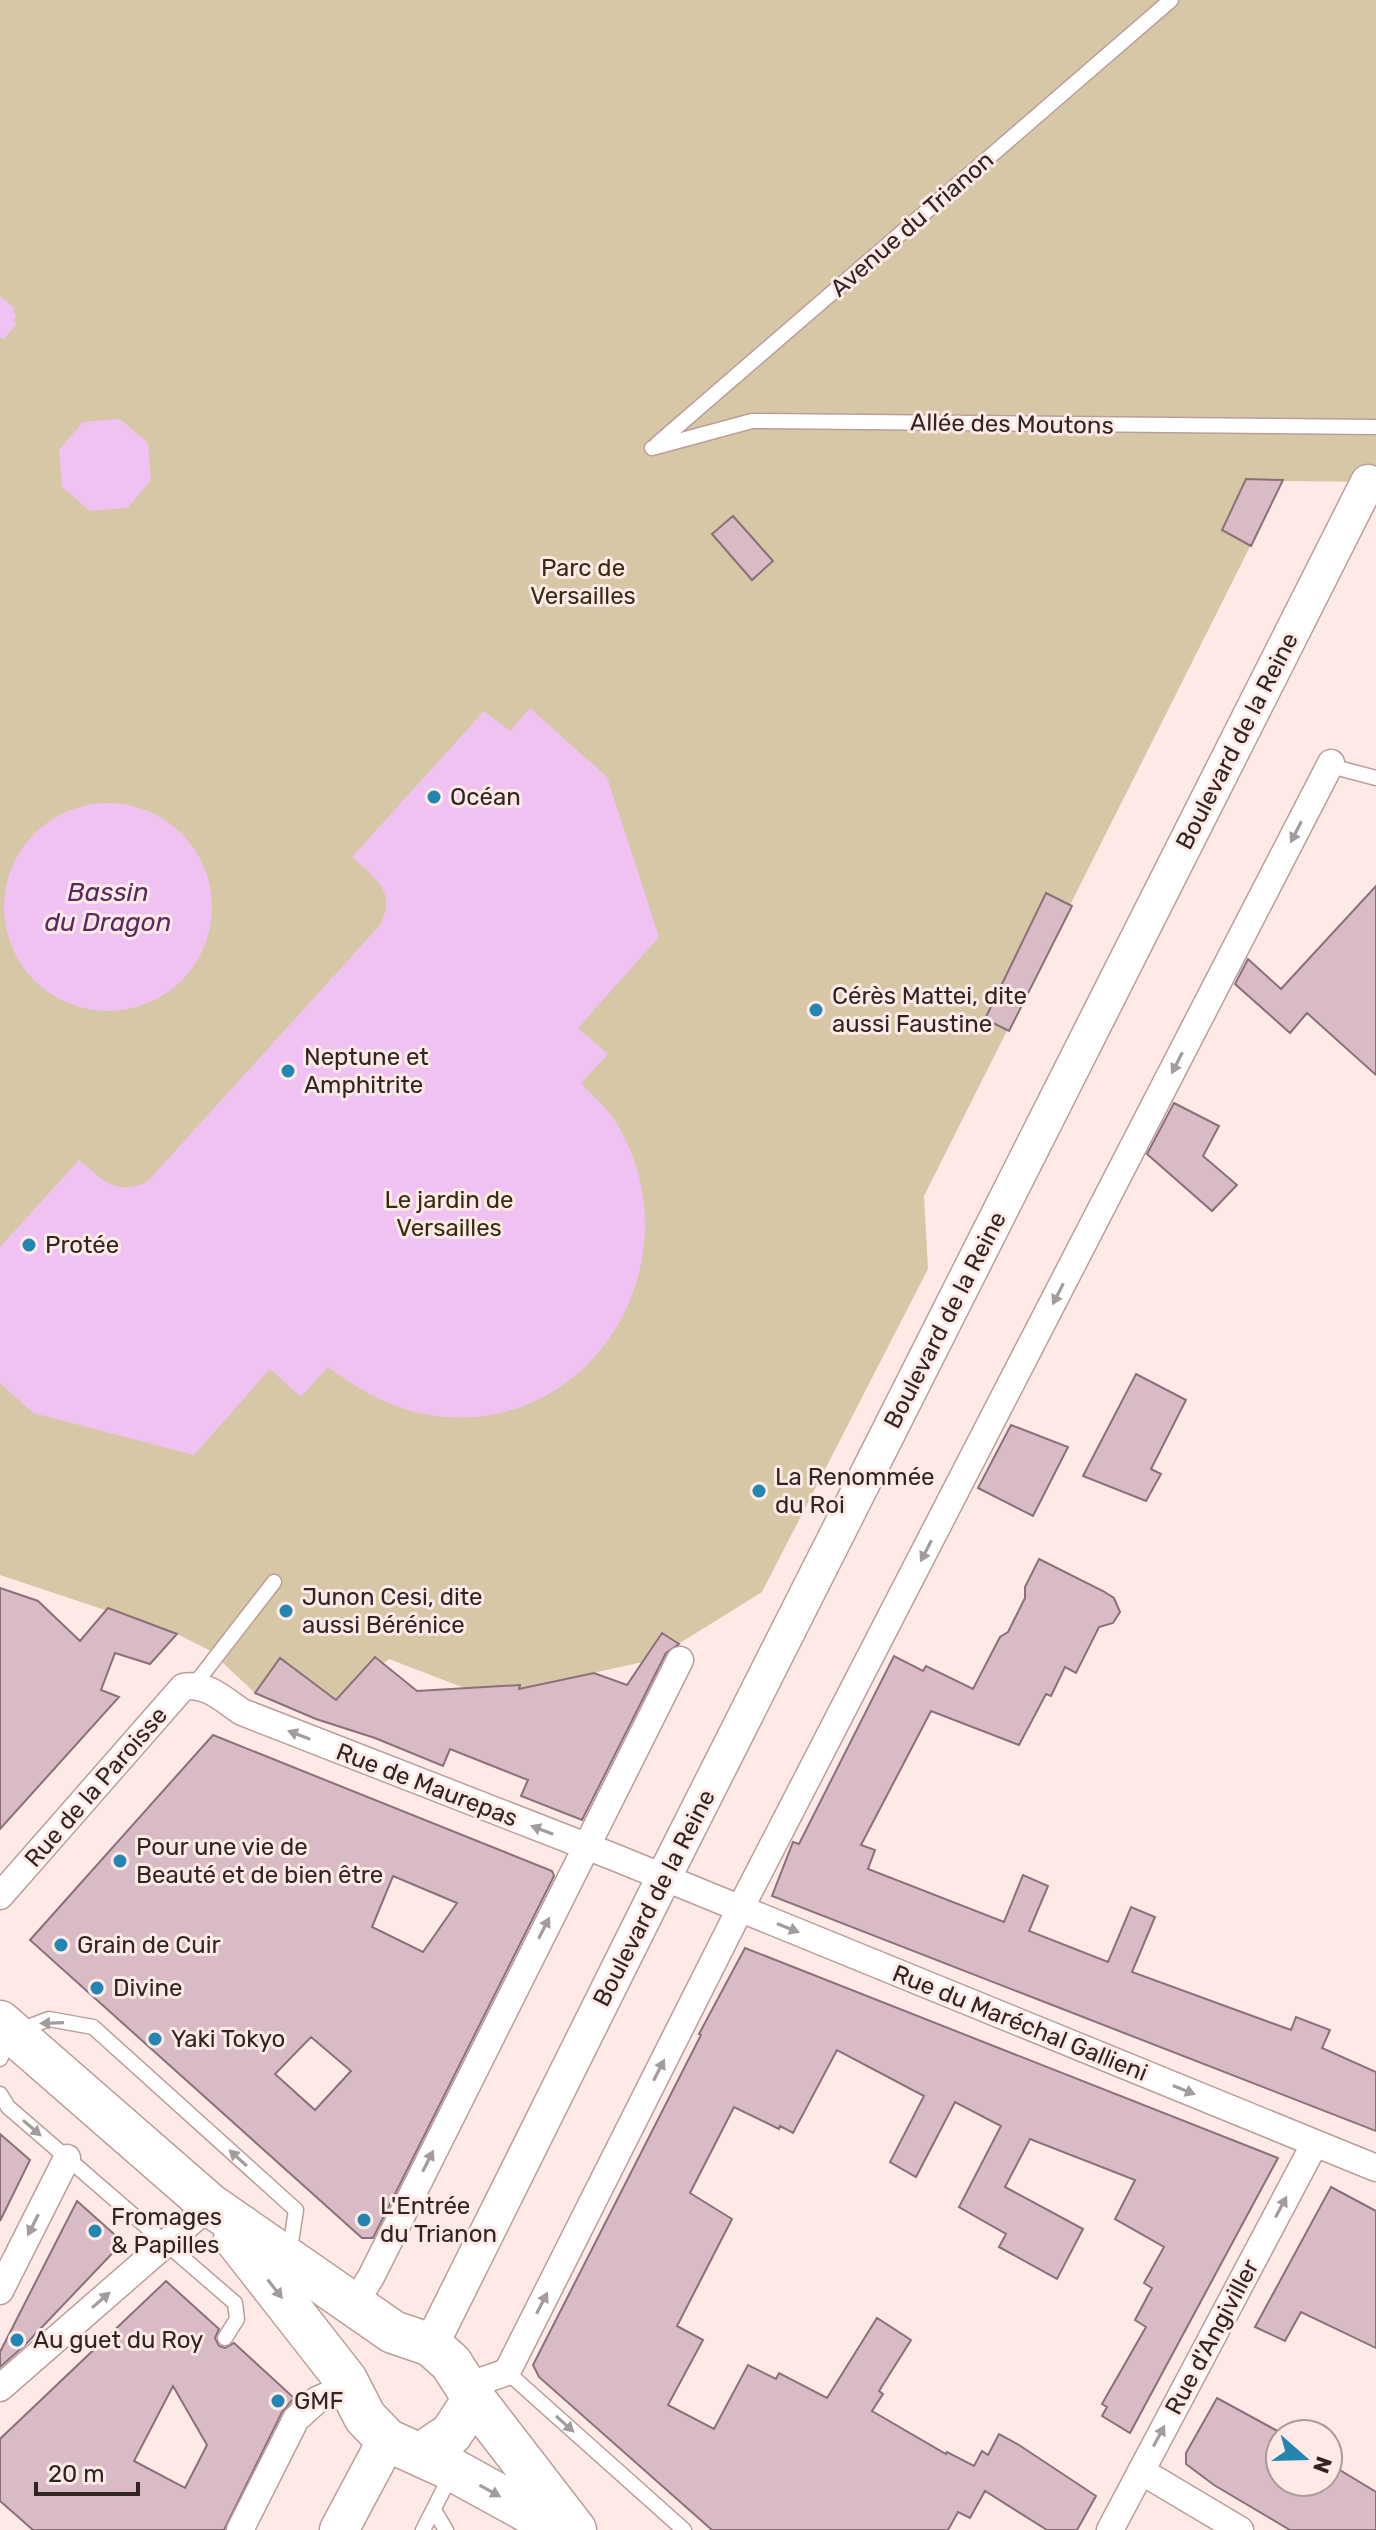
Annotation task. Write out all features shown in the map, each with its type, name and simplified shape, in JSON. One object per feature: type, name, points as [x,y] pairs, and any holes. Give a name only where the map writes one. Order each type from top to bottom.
[{"type":"main road","points":[[4,2038],[210,2205],[354,2305],[451,2363],[470,2393],[575,2530]]},
{"type":"main road","points":[[210,2205],[347,2383],[365,2417],[420,2455],[562,2530]]},
{"type":"main road","name":"Boulevard de la Reine","points":[[347,2383],[370,2347],[412,2339]]},
{"type":"main road","points":[[339,2530],[420,2455],[451,2434],[470,2393]]},
{"type":"street","name":"Boulevard de la Reine","points":[[412,2339],[664,1877],[1372,474]]},
{"type":"street","points":[[470,2393],[507,2372],[740,1909],[1337,766]]},
{"type":"street","points":[[354,2305],[371,2277],[680,1660]]},
{"type":"street","name":"Rue de Maurepas","points":[[195,1684],[215,1693],[242,1712],[664,1877]]},
{"type":"street","name":"Rue de la Paroisse","points":[[0,1896],[183,1687],[195,1684]]},
{"type":"street","name":"Rue du Maréchal Gallieni","points":[[664,1877],[1376,2168]]},
{"type":"street","name":"Rue d'Angiviller","points":[[1110,2530],[1315,2143]]},
{"type":"street","points":[[0,2291],[67,2158]]},
{"type":"street","points":[[0,2388],[210,2205]]},
{"type":"street","name":"Boulevard de la Reine","points":[[240,2530],[296,2419],[317,2400],[347,2383]]},
{"type":"street","points":[[1141,2471],[1240,2530]]},
{"type":"lane","name":"Avenue du Trianon","points":[[652,448],[1171,0]]},
{"type":"lane","name":"Allée des Moutons","points":[[652,448],[752,421],[1376,427]]},
{"type":"lane","points":[[1337,766],[1376,778]]},
{"type":"lane","points":[[195,1684],[274,1582]]},
{"type":"lane","points":[[4,2038],[49,2019],[93,2027],[296,2210],[288,2259]]},
{"type":"lane","points":[[0,2094],[8,2107],[235,2303],[237,2319],[225,2338]]},
{"type":"lane","points":[[507,2372],[684,2530]]},
{"type":"lane","points":[[420,2455],[434,2510],[446,2530]]},
{"type":"lane","points":[[423,2530],[434,2510]]},
{"type":"green space","name":"Le jardin de Versailles","points":[[0,0],[1376,0],[1376,482],[1283,481],[924,1196],[928,1269],[762,1592],[643,1662],[519,1689],[480,1694],[389,1659],[336,1700],[280,1658],[255,1693],[209,1650],[177,1634],[0,1575]]},
{"type":"water","points":[[0,296],[15,309],[14,321],[17,323],[4,339],[0,337]]},
{"type":"water","points":[[120,419],[148,443],[151,480],[127,508],[90,511],[62,487],[59,450],[83,422]]},
{"type":"water","points":[[530,708],[607,777],[659,937],[578,1028],[608,1054],[581,1083],[616,1122],[640,1181],[645,1233],[636,1284],[615,1330],[583,1369],[542,1398],[492,1415],[437,1416],[407,1410],[366,1392],[328,1367],[301,1397],[270,1369],[194,1455],[33,1413],[0,1383],[0,1247],[79,1160],[110,1184],[126,1187],[147,1182],[380,925],[385,913],[385,894],[376,879],[352,857],[484,711],[510,731]]},
{"type":"water","name":"Bassin du Dragon","points":[[108,803],[148,811],[181,834],[204,867],[212,907],[204,947],[181,980],[148,1003],[108,1011],[68,1003],[35,980],[12,947],[4,907],[12,867],[35,834],[68,811]]},
{"type":"building","points":[[1246,479],[1283,480],[1251,546],[1222,530]]},
{"type":"building","points":[[733,516],[773,561],[752,580],[712,534]]},
{"type":"building","points":[[1376,886],[1376,1075],[1307,1013],[1290,1033],[1235,984],[1248,959],[1281,989]]},
{"type":"building","points":[[1046,893],[1072,906],[1009,1031],[985,1019]]},
{"type":"building","points":[[1174,1103],[1219,1126],[1203,1156],[1237,1185],[1212,1211],[1147,1154]]},
{"type":"building","points":[[1136,1374],[1186,1400],[1151,1469],[1161,1474],[1146,1501],[1083,1476]]},
{"type":"building","points":[[1011,1425],[1068,1447],[1033,1516],[978,1488]]},
{"type":"building","points":[[1039,1559],[1114,1598],[1120,1612],[1113,1623],[1099,1627],[1076,1673],[1065,1667],[1051,1696],[1046,1694],[1019,1745],[931,1711],[861,1845],[875,1850],[868,1869],[1004,1922],[1023,1875],[1048,1886],[1029,1931],[1108,1962],[1131,1907],[1155,1917],[1132,1972],[1291,2030],[1296,2017],[1330,2030],[1322,2048],[1376,2072],[1376,2131],[772,1896],[793,1842],[799,1844],[894,1656],[923,1671],[926,1666],[973,1689],[1000,1637],[1008,1632]]},
{"type":"building","points":[[0,1588],[38,1601],[80,1641],[108,1608],[177,1634],[150,1664],[115,1653],[101,1690],[119,1697],[0,1829]]},
{"type":"building","points":[[662,1633],[679,1644],[666,1653],[582,1820],[521,1796],[528,1780],[450,1749],[443,1766],[255,1693],[280,1658],[336,1700],[375,1657],[417,1691],[520,1685],[519,1689],[594,1673],[627,1685]]},
{"type":"building","points":[[213,1735],[552,1871],[554,1876],[373,2238],[362,2238],[30,1940]],"holes":[[[393,1876],[457,1903],[423,1952],[372,1927]],[[311,2037],[351,2071],[315,2110],[275,2074]]]},
{"type":"building","points":[[745,1948],[1278,2158],[1130,2433],[1102,2416],[1107,2407],[1102,2404],[1146,2327],[1135,2320],[1152,2288],[1144,2283],[1164,2247],[1115,2219],[1135,2180],[1030,2139],[1005,2187],[1083,2229],[1057,2279],[999,2247],[1006,2234],[959,2207],[1001,2126],[955,2102],[916,2177],[890,2162],[924,2096],[837,2050],[793,2133],[734,2107],[690,2193],[732,2219],[677,2326],[703,2340],[668,2405],[714,2429],[748,2365],[776,2379],[779,2373],[827,2398],[877,2318],[911,2340],[879,2391],[883,2394],[872,2411],[946,2454],[974,2466],[982,2451],[988,2455],[999,2434],[1019,2445],[1096,2496],[1077,2530],[1047,2530],[985,2491],[970,2518],[958,2512],[948,2530],[712,2530],[539,2377],[533,2365]]},
{"type":"building","points":[[0,2134],[30,2160],[0,2221]]},
{"type":"building","points":[[1331,2187],[1376,2211],[1376,2348],[1301,2312],[1285,2341],[1255,2327]]},
{"type":"building","points":[[77,2201],[123,2242],[0,2367],[0,2352]]},
{"type":"building","points":[[166,2281],[219,2329],[215,2338],[219,2346],[225,2348],[234,2343],[294,2398],[282,2412],[224,2530],[33,2530],[0,2501],[0,2439]],"holes":[[[173,2386],[207,2445],[185,2488],[134,2461]]]},
{"type":"building","points":[[1217,2398],[1264,2424],[1264,2498],[1344,2498],[1344,2473],[1376,2492],[1376,2530],[1290,2530],[1214,2485],[1186,2464],[1186,2453]]},
{"type":"place","name":"Océan","points":[[434,797]]},
{"type":"place","name":"Cérès Mattei, dite aussi Faustine","points":[[816,1010]]},
{"type":"place","name":"Neptune et Amphitrite","points":[[288,1071]]},
{"type":"place","name":"Protée","points":[[29,1245]]},
{"type":"place","name":"La Renommée du Roi","points":[[759,1491]]},
{"type":"place","name":"Junon Cesi, dite aussi Bérénice","points":[[286,1611]]},
{"type":"place","name":"Pour une vie de Beauté et de bien être","points":[[120,1861]]},
{"type":"place","name":"Grain de Cuir","points":[[61,1945]]},
{"type":"place","name":"Divine","points":[[97,1988]]},
{"type":"place","name":"Yaki Tokyo","points":[[155,2039]]},
{"type":"place","name":"L'Entrée du Trianon","points":[[364,2220]]},
{"type":"place","name":"Fromages & Papilles","points":[[95,2231]]},
{"type":"place","name":"Au guet du Roy","points":[[17,2340]]},
{"type":"place","name":"GMF","points":[[278,2401]]},
{"type":"park label","name":"Parc de Versailles","points":[[583,582]]}]
